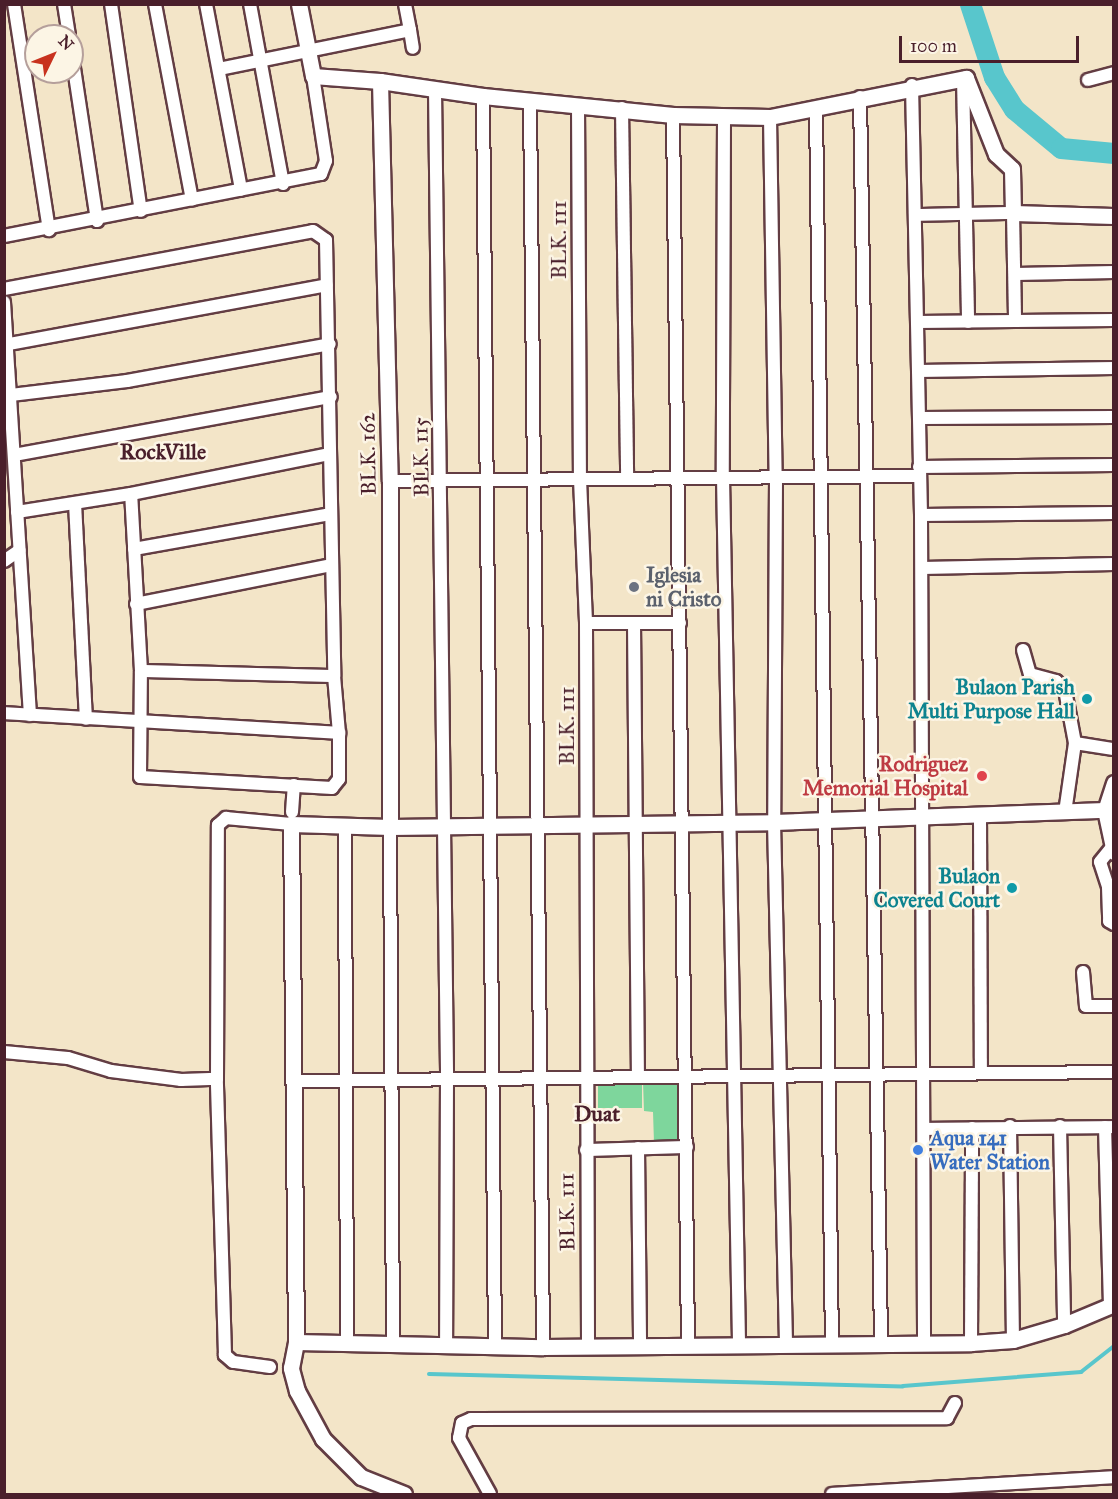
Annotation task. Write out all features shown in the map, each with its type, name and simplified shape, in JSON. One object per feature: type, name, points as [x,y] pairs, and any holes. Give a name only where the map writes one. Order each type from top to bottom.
[{"type":"street","points":[[14,4],[49,230]]},
{"type":"street","points":[[64,4],[67,24]]},
{"type":"street","points":[[111,4],[141,211]]},
{"type":"street","points":[[154,4],[192,200]]},
{"type":"street","points":[[206,4],[241,190]]},
{"type":"street","points":[[250,4],[284,184]]},
{"type":"street","points":[[4,236],[49,230],[241,190],[284,184],[321,174],[326,168],[313,76],[299,4]]},
{"type":"street","points":[[405,4],[413,48]]},
{"type":"street","points":[[219,69],[410,30]]},
{"type":"street","points":[[1088,80],[1113,73]]},
{"type":"street","points":[[313,76],[380,81],[530,101],[724,118],[770,117],[912,86],[963,78],[968,80],[996,154],[1012,169],[1016,274],[1015,321]]},
{"type":"street","points":[[963,78],[968,214],[968,322]]},
{"type":"street","name":"BLK. 162","points":[[380,81],[390,481],[390,827]]},
{"type":"street","points":[[76,84],[97,220]]},
{"type":"street","points":[[912,86],[922,568],[920,818],[924,1341]]},
{"type":"street","name":"BLK. 115","points":[[435,89],[447,1078],[446,1344]]},
{"type":"street","points":[[483,96],[495,1345]]},
{"type":"street","points":[[860,97],[873,818],[874,1072],[881,1341]]},
{"type":"street","points":[[530,101],[543,1347]]},
{"type":"street","name":"BLK. 111","points":[[578,105],[580,479],[586,623],[585,1077],[588,1346]]},
{"type":"street","points":[[622,108],[627,479]]},
{"type":"street","points":[[816,108],[832,1343]]},
{"type":"street","points":[[673,115],[676,479],[684,821],[688,1343]]},
{"type":"street","points":[[770,117],[776,479],[774,822],[782,1074],[786,1342]]},
{"type":"street","points":[[724,118],[723,477],[732,821],[739,1344]]},
{"type":"street","points":[[915,215],[1013,213],[1113,216]]},
{"type":"street","points":[[4,289],[313,231],[326,240],[331,397],[330,514],[334,676],[339,733],[337,785],[332,788],[143,780],[139,773],[141,671],[131,495]]},
{"type":"street","points":[[1016,274],[1113,272]]},
{"type":"street","points":[[9,344],[327,285]]},
{"type":"street","points":[[4,302],[9,344],[30,715]]},
{"type":"street","points":[[917,321],[1113,320]]},
{"type":"street","points":[[11,395],[127,381],[330,344]]},
{"type":"street","points":[[918,371],[1113,368]]},
{"type":"street","points":[[14,455],[331,397]]},
{"type":"street","points":[[920,418],[1113,417]]},
{"type":"street","points":[[17,512],[131,495],[330,454]]},
{"type":"street","points":[[390,481],[723,477],[776,479],[1113,465]]},
{"type":"street","points":[[75,503],[86,719]]},
{"type":"street","points":[[921,515],[1113,513]]},
{"type":"street","points":[[134,549],[330,514]]},
{"type":"street","points":[[4,561],[20,550]]},
{"type":"street","points":[[922,568],[1113,564]]},
{"type":"street","points":[[136,604],[332,565]]},
{"type":"street","points":[[586,623],[680,623]]},
{"type":"street","points":[[634,623],[638,1077]]},
{"type":"street","points":[[1023,650],[1030,674],[1056,681],[1065,690],[1075,743],[1065,812]]},
{"type":"street","points":[[141,671],[334,676]]},
{"type":"street","points":[[4,713],[139,723],[339,733]]},
{"type":"street","points":[[1075,743],[1113,749]]},
{"type":"street","points":[[1113,783],[1105,810],[1113,849],[1100,862],[1108,887],[1109,921],[1113,924]]},
{"type":"street","points":[[294,786],[291,818],[296,1342],[291,1368],[297,1390],[323,1439],[361,1477],[404,1494]]},
{"type":"street","points":[[270,1367],[233,1362],[225,1355],[217,1079],[218,825],[226,818],[291,818],[345,826],[390,827],[586,822],[774,822],[1105,810]]},
{"type":"street","points":[[980,816],[981,1071]]},
{"type":"street","points":[[345,826],[347,1343]]},
{"type":"street","points":[[390,827],[393,1343]]},
{"type":"street","points":[[1083,972],[1087,1006],[1113,1006]]},
{"type":"street","points":[[4,1052],[68,1058],[111,1071],[181,1080],[217,1079]]},
{"type":"street","points":[[295,1081],[393,1082],[447,1078],[874,1072],[1113,1072]]},
{"type":"street","points":[[296,1342],[543,1347],[881,1341],[971,1343],[1013,1340],[1064,1325],[1112,1305],[1109,1127],[1010,1126],[924,1129]]},
{"type":"street","points":[[1010,1126],[1013,1340]]},
{"type":"street","points":[[1060,1126],[1064,1325]]},
{"type":"street","points":[[971,1343],[972,1128]]},
{"type":"street","points":[[586,1150],[687,1147]]},
{"type":"street","points":[[638,1148],[640,1345]]},
{"type":"street","points":[[490,1494],[459,1438],[462,1424],[471,1419],[947,1418],[955,1403]]},
{"type":"street","points":[[832,1494],[1113,1477]]},
{"type":"green space","points":[[643,1082],[683,1082],[683,1143],[654,1143],[653,1112],[644,1111]]},
{"type":"green space","points":[[598,1084],[642,1084],[642,1108],[598,1108]]},
{"type":"waterway","points":[[970,4],[994,77],[1014,109],[1061,148],[1114,153]]},
{"type":"waterway","points":[[429,1374],[903,1386],[1081,1372],[1114,1346]]},
{"type":"place","name":"Iglesia ni Cristo","points":[[634,587]]},
{"type":"place","name":"Bulaon Parish Multi Purpose Hall","points":[[1087,699]]},
{"type":"place","name":"Rodriguez Memorial Hospital","points":[[982,776]]},
{"type":"place","name":"Bulaon Covered Court","points":[[1012,888]]},
{"type":"place","name":"Aqua 141 Water Station","points":[[918,1150]]},
{"type":"district","name":"RockVille","points":[[163,452]]},
{"type":"district","name":"Duat","points":[[597,1114]]}]
